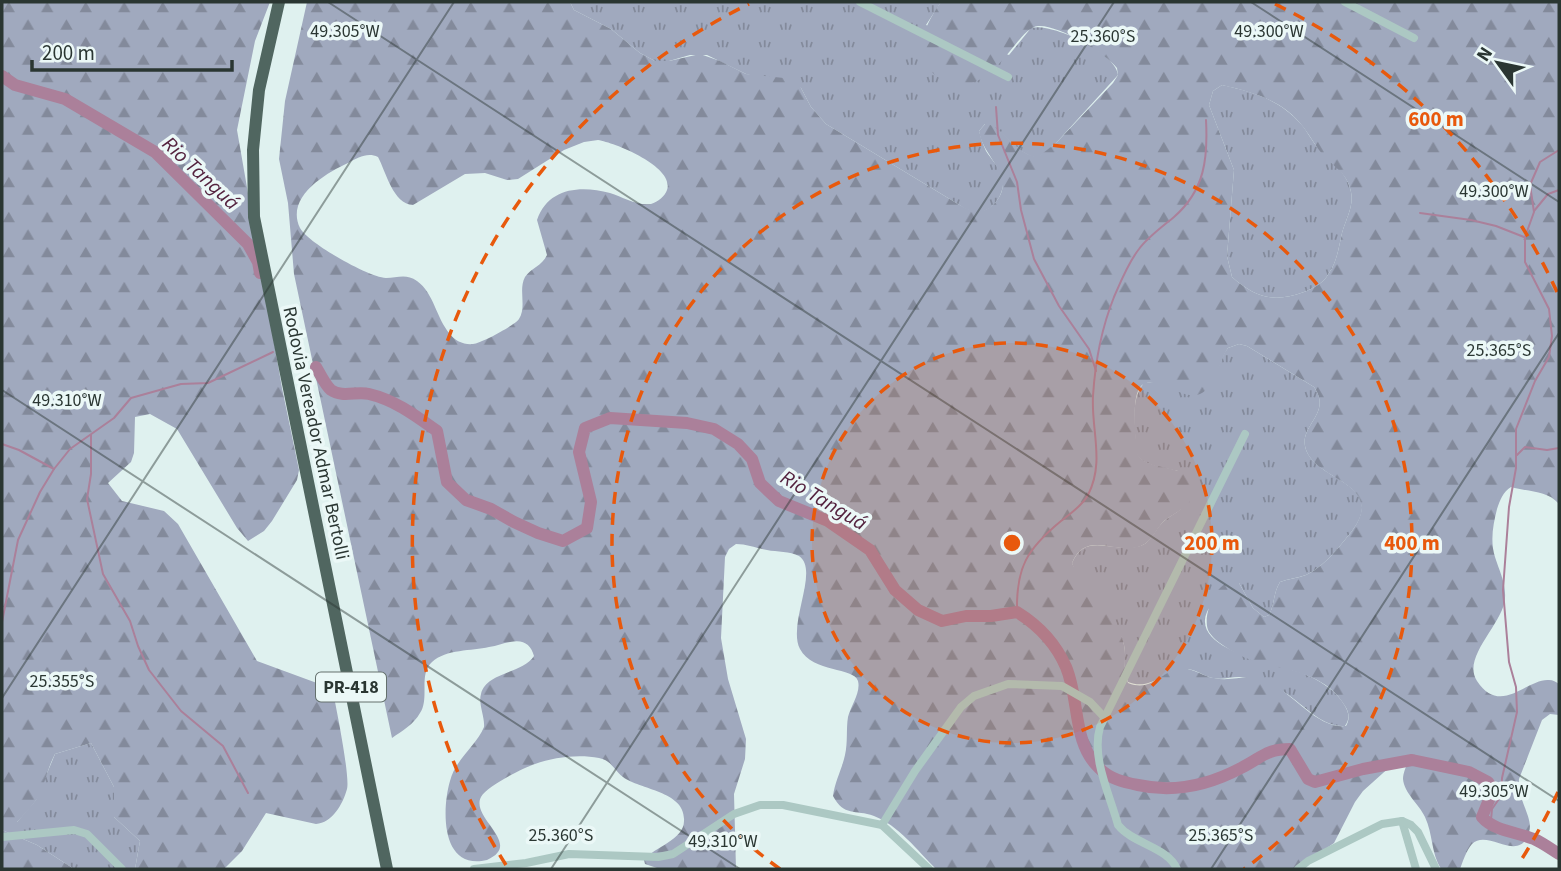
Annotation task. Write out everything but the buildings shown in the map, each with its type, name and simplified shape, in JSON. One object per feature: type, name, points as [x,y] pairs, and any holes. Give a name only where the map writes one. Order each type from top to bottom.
[{"type":"highway","name":"Rodovia Vereador Admar Bertolli","points":[[279,2],[259,90],[253,150],[254,217],[387,869]]},
{"type":"street","points":[[860,2],[1008,77]]},
{"type":"street","points":[[1345,2],[1414,38]]},
{"type":"street","points":[[1177,869],[1167,856],[1124,833],[1118,825],[1096,740],[1245,434]]},
{"type":"street","points":[[882,825],[915,771],[961,707],[975,696],[1008,684],[1062,686],[1090,702],[1105,718]]},
{"type":"street","points":[[474,869],[526,863],[569,854],[658,857],[673,854],[734,814],[760,805],[783,805],[882,825],[929,869]]},
{"type":"street","points":[[1298,869],[1308,861],[1382,824],[1402,821],[1418,832],[1436,869]]},
{"type":"street","points":[[1402,821],[1416,869]]},
{"type":"street","points":[[2,837],[74,830],[87,834],[122,869]]},
{"type":"green space","points":[[2,2],[270,2],[255,41],[237,130],[299,470],[297,480],[264,531],[248,541],[237,528],[177,429],[150,414],[135,417],[134,453],[131,462],[108,483],[122,501],[164,511],[178,524],[257,661],[325,686],[332,693],[335,702],[347,783],[340,806],[327,820],[316,824],[266,813],[242,851],[224,869],[135,869],[140,841],[114,817],[114,787],[91,743],[55,754],[35,802],[17,822],[2,822]]},
{"type":"green space","points":[[307,2],[570,2],[574,10],[611,29],[640,53],[655,61],[669,61],[700,54],[746,74],[793,81],[826,124],[958,204],[968,209],[983,211],[993,205],[1003,186],[979,131],[986,123],[1000,131],[1024,152],[1038,157],[1057,142],[1113,83],[1118,75],[1117,68],[1103,55],[1080,41],[1057,30],[1038,26],[1023,36],[988,74],[963,85],[950,83],[929,69],[922,50],[925,30],[941,2],[1559,2],[1559,504],[1549,496],[1511,487],[1501,499],[1494,521],[1493,545],[1505,598],[1503,608],[1474,661],[1477,681],[1495,696],[1505,696],[1541,681],[1550,680],[1559,684],[1559,715],[1550,714],[1542,720],[1519,779],[1520,794],[1530,827],[1525,841],[1519,846],[1511,846],[1479,840],[1470,847],[1460,869],[1441,869],[1435,857],[1425,817],[1404,784],[1403,776],[1408,758],[1402,756],[1363,791],[1334,843],[1297,869],[936,869],[907,839],[883,820],[846,810],[837,803],[833,796],[845,755],[848,717],[857,694],[858,681],[849,673],[814,662],[800,649],[797,626],[806,573],[805,563],[799,556],[736,544],[729,549],[725,557],[721,638],[728,679],[746,739],[745,759],[734,794],[736,869],[660,869],[645,864],[644,860],[649,855],[674,838],[683,828],[683,811],[670,797],[623,777],[607,761],[583,756],[558,758],[535,764],[490,788],[481,797],[480,805],[498,839],[500,846],[497,854],[487,860],[472,861],[460,856],[448,835],[447,793],[456,766],[484,727],[481,694],[490,681],[521,666],[534,656],[526,643],[515,641],[438,658],[428,667],[426,673],[424,701],[420,713],[411,724],[392,738],[294,274],[288,203],[279,159],[285,101]],"holes":[[[1222,85],[1268,99],[1296,118],[1323,155],[1344,176],[1349,186],[1351,207],[1334,264],[1322,282],[1304,292],[1274,298],[1257,294],[1232,277],[1227,256],[1234,170],[1209,105],[1213,91]],[[584,142],[606,142],[642,157],[662,173],[667,181],[666,192],[651,204],[641,204],[610,193],[587,189],[566,191],[549,201],[537,220],[547,255],[525,277],[519,319],[477,343],[463,343],[452,336],[441,321],[427,292],[417,281],[405,277],[386,278],[366,272],[326,250],[300,228],[298,206],[303,196],[329,173],[363,156],[378,157],[395,193],[400,199],[413,205],[465,174],[485,173],[507,180],[518,179],[564,150]],[[1239,344],[1247,346],[1314,387],[1320,404],[1307,431],[1305,446],[1320,467],[1355,492],[1361,502],[1361,514],[1352,531],[1319,567],[1306,575],[1280,582],[1269,615],[1264,617],[1253,608],[1239,583],[1225,584],[1218,590],[1209,607],[1209,632],[1230,650],[1244,657],[1307,675],[1321,682],[1334,692],[1346,708],[1346,726],[1335,725],[1313,715],[1283,691],[1262,679],[1220,679],[1183,668],[1171,671],[1149,684],[1128,683],[1124,645],[1112,613],[1104,598],[1079,574],[1072,563],[1078,553],[1093,545],[1129,548],[1143,545],[1164,521],[1192,498],[1193,486],[1184,474],[1149,463],[1137,453],[1136,398],[1140,388],[1146,383],[1192,395],[1200,394],[1214,380],[1228,348]]]},
{"type":"green space","points":[[570,2],[941,2],[926,25],[1009,55],[1031,28],[1053,30],[1067,34],[1095,49],[1115,66],[1118,75],[1057,142],[1038,158],[1023,152],[999,131],[985,124],[979,131],[986,151],[1002,175],[1003,187],[990,208],[975,212],[962,207],[826,124],[811,107],[801,88],[746,74],[707,55],[655,61],[640,53],[611,29],[574,10]]},
{"type":"green space","points":[[1222,85],[1255,94],[1293,115],[1317,147],[1343,174],[1349,186],[1351,207],[1334,264],[1322,282],[1304,292],[1274,298],[1249,290],[1232,277],[1227,256],[1234,170],[1209,105],[1213,91]]},
{"type":"green space","points":[[1239,344],[1247,346],[1314,387],[1320,404],[1307,431],[1305,446],[1320,467],[1355,492],[1361,502],[1361,514],[1352,531],[1319,567],[1306,575],[1280,582],[1269,615],[1264,617],[1253,608],[1239,583],[1209,608],[1205,625],[1212,637],[1224,646],[1240,654],[1302,673],[1326,686],[1337,695],[1346,709],[1348,718],[1345,726],[1326,722],[1284,692],[1248,678],[1220,679],[1180,669],[1145,684],[1128,682],[1121,636],[1104,606],[1075,572],[1072,563],[1077,554],[1091,546],[1141,546],[1163,522],[1181,509],[1178,471],[1149,464],[1136,453],[1136,398],[1144,383],[1165,385],[1213,379],[1225,352]]},
{"type":"green space","points":[[91,743],[114,787],[114,817],[140,841],[135,869],[74,869],[37,845],[2,830],[2,822],[17,822],[36,800],[55,754]]},
{"type":"green space","points":[[2,830],[37,845],[74,869],[2,869]]},
{"type":"waterway","name":"Rio Tanguá","points":[[2,76],[15,85],[65,99],[155,152],[248,244],[258,262],[260,273]]},
{"type":"waterway","points":[[996,107],[998,135],[1017,182],[1021,210],[1034,259],[1059,306],[1089,349],[1096,371]]},
{"type":"waterway","points":[[1017,612],[1019,583],[1026,560],[1049,531],[1083,502],[1093,483],[1097,458],[1093,396],[1097,359],[1106,321],[1119,285],[1135,254],[1184,207],[1198,184],[1205,160],[1206,120]]},
{"type":"waterway","points":[[1494,826],[1491,820],[1492,809],[1501,796],[1502,778],[1517,712],[1516,687],[1509,662],[1503,590],[1509,507],[1516,468],[1516,429],[1535,381],[1549,357],[1552,336],[1549,309],[1525,262],[1525,237],[1534,212],[1530,185],[1540,162],[1559,150]]},
{"type":"waterway","points":[[1534,211],[1548,194],[1559,190]]},
{"type":"waterway","points":[[1420,213],[1471,220],[1524,237]]},
{"type":"waterway","points":[[2,622],[18,540],[40,492],[70,449],[114,418],[131,398],[181,384],[208,383],[273,352]]},
{"type":"waterway","name":"Rio Tanguá","points":[[316,367],[331,390],[345,394],[364,393],[388,400],[437,431],[447,482],[466,500],[491,509],[538,533],[563,541],[587,528],[591,502],[579,452],[585,428],[610,418],[687,423],[714,429],[738,444],[752,459],[760,483],[779,501],[828,521],[870,550],[895,590],[918,610],[942,621],[966,616],[1017,612],[1032,623],[1052,643],[1066,667],[1080,733],[1090,758],[1103,772],[1117,780],[1151,787],[1191,786],[1216,779],[1269,752],[1282,749],[1290,749],[1308,779],[1315,782],[1412,760],[1469,772],[1488,782],[1493,790],[1482,817],[1506,831],[1534,839],[1559,854]]},
{"type":"waterway","points":[[91,435],[91,474],[87,499],[103,574],[130,621],[149,670],[181,711],[223,746],[248,793]]},
{"type":"waterway","points":[[2,444],[54,469]]},
{"type":"waterway","points":[[1517,455],[1525,447],[1547,450],[1559,448]]}]
